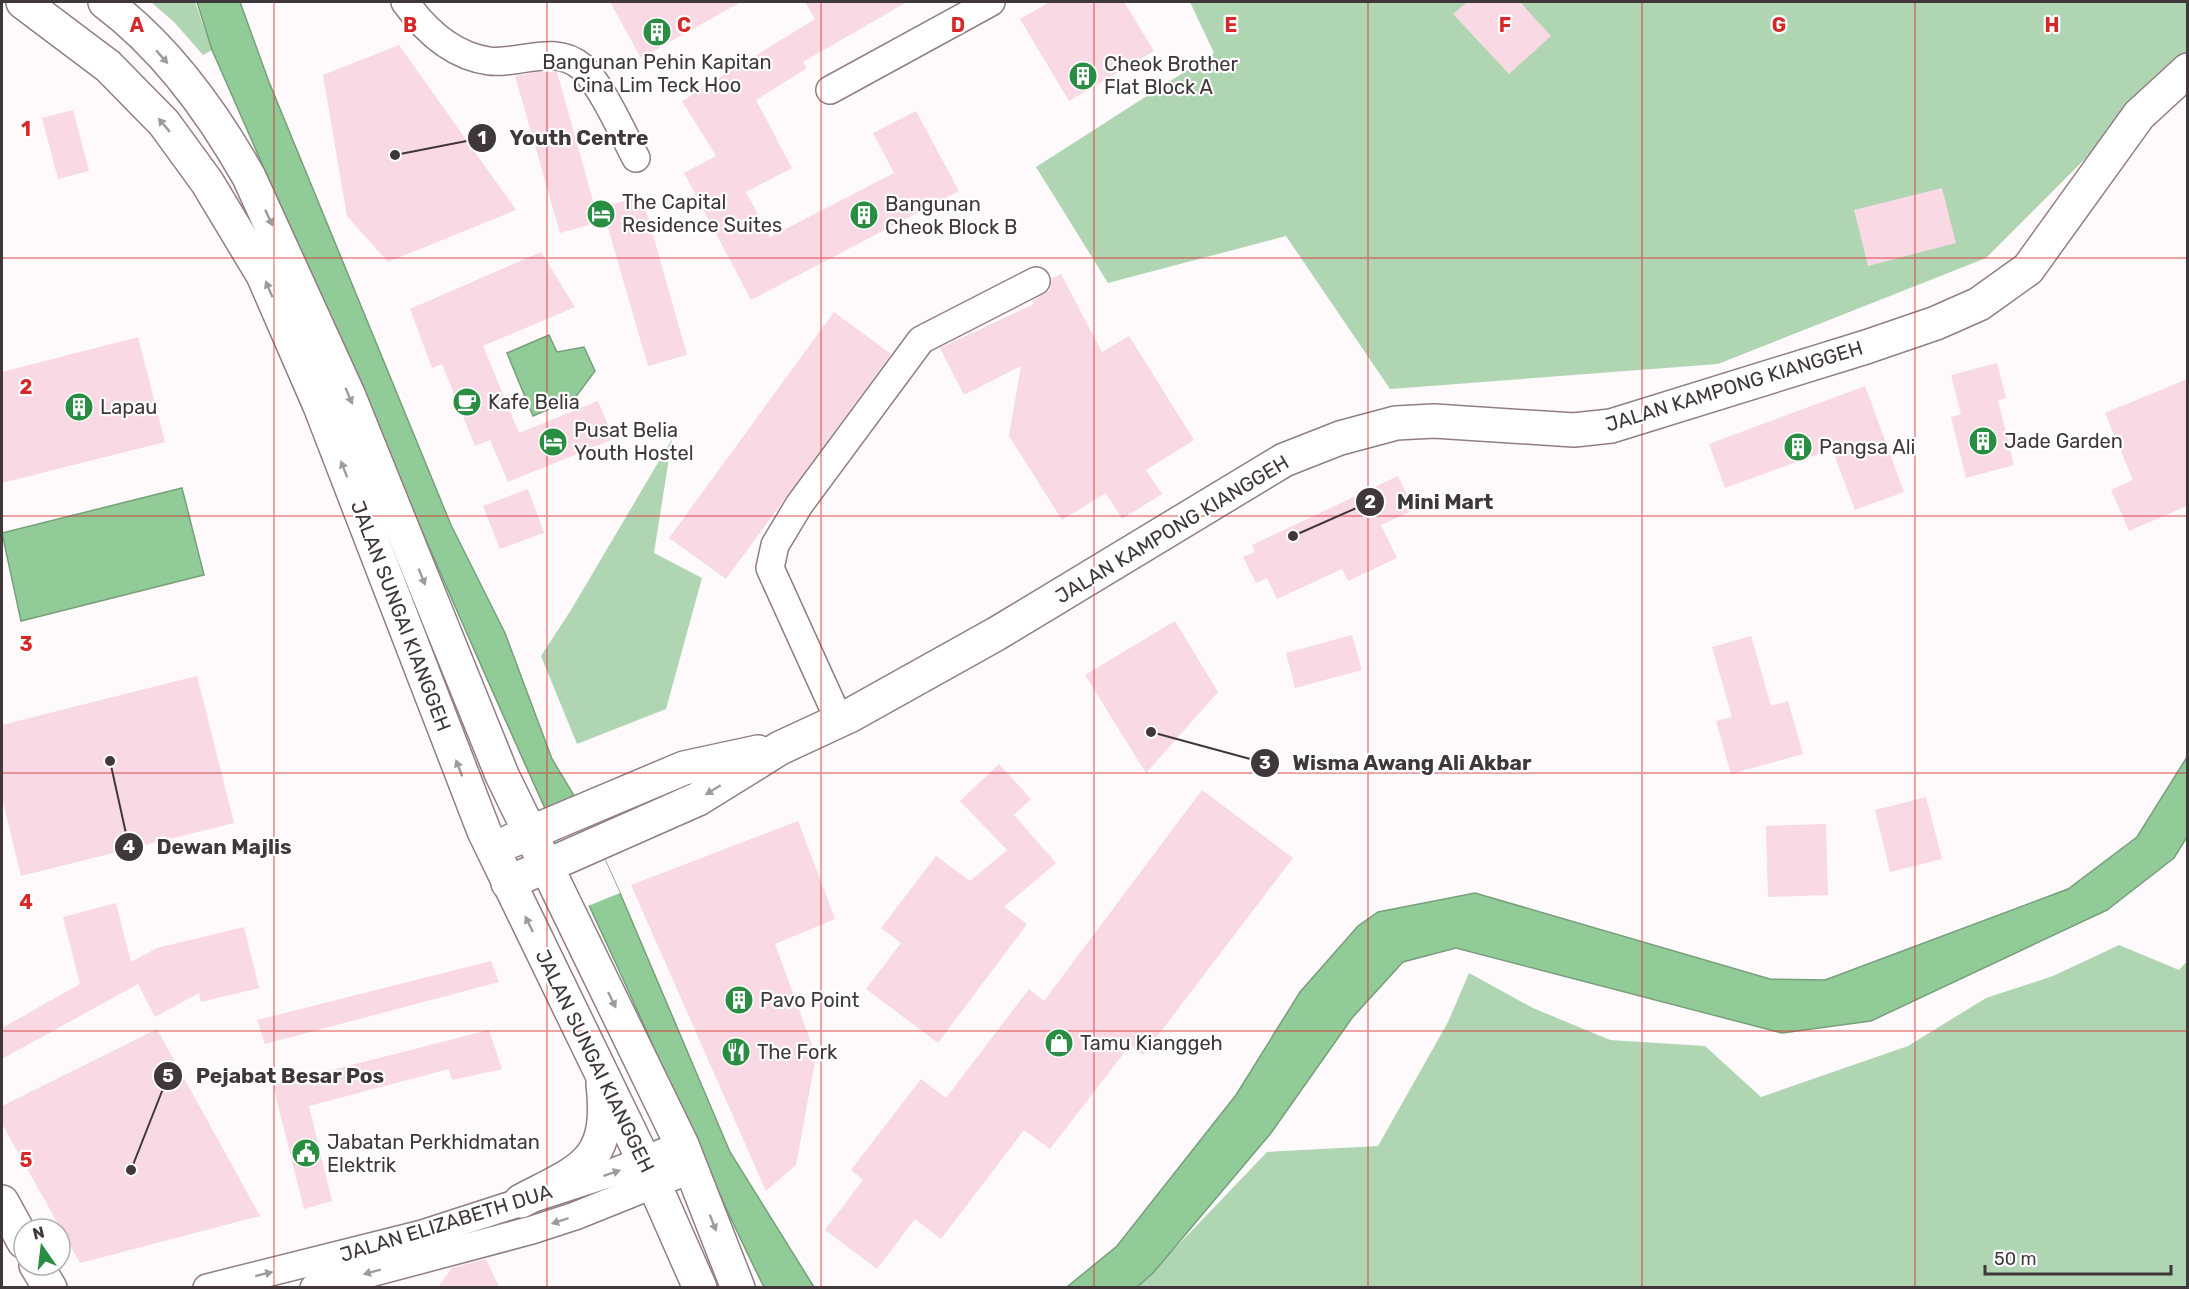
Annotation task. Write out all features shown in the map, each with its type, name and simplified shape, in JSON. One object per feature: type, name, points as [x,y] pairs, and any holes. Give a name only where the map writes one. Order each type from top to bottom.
[{"type":"main road","name":"JALAN SUNGAI KIANGGEH","points":[[23,2],[108,66],[164,123],[207,182],[263,275],[320,406],[492,849],[601,1070],[699,1287]]},
{"type":"main road","name":"JALAN SUNGAI KIANGGEH","points":[[105,2],[154,48],[192,91],[231,143],[249,177],[348,394],[502,775],[541,822],[561,868],[574,924],[687,1157],[738,1287]]},
{"type":"main road","name":"JALAN KAMPONG KIANGGEH","points":[[561,868],[605,840],[699,799],[780,748],[839,720],[996,634],[1284,460],[1340,438],[1405,423],[1434,421],[1574,430],[1611,426],[1866,347],[1936,323],[1979,304],[2028,268],[2139,115],[2187,70]]},
{"type":"main road","name":"JALAN KAMPONG KIANGGEH","points":[[492,849],[541,822],[592,806],[684,768],[780,748]]},
{"type":"main road","points":[[508,883],[561,868]]},
{"type":"main road","points":[[521,1201],[579,1171],[596,1150],[604,1129],[601,1070]]},
{"type":"main road","points":[[2,1202],[12,1220]]},
{"type":"street","points":[[405,2],[437,38],[452,49],[489,61],[537,55],[562,58],[582,67],[594,83],[636,158]]},
{"type":"street","points":[[830,90],[991,2]]},
{"type":"street","points":[[839,720],[770,568],[775,545],[799,506],[921,340],[1036,281]]},
{"type":"street","name":"JALAN ELIZABETH DUA","points":[[207,1287],[422,1234],[521,1201],[649,1172],[687,1157]]},
{"type":"street","name":"JALAN ELIZABETH DUA","points":[[314,1287],[532,1230],[575,1216],[649,1172]]},
{"type":"shaded area","points":[[151,2],[195,2],[212,50],[203,55],[175,23]]},
{"type":"shaded area","points":[[197,2],[240,2],[269,82],[451,525],[505,633],[552,759],[581,807],[620,893],[730,1152],[814,1287],[764,1287],[744,1246],[459,616],[212,50]]},
{"type":"shaded area","points":[[1190,2],[2187,2],[2187,57],[1986,258],[1718,364],[1390,389],[1286,236],[1108,283],[1036,167],[1214,53]]},
{"type":"shaded area","points":[[549,335],[557,352],[584,347],[595,371],[575,398],[533,416],[507,353]]},
{"type":"shaded area","points":[[672,439],[654,553],[702,578],[666,709],[577,744],[541,656],[571,610]]},
{"type":"shaded area","points":[[182,488],[204,575],[21,621],[2,533]]},
{"type":"shaded area","points":[[2187,757],[2187,837],[2174,858],[2107,910],[1871,1021],[1782,1033],[1456,948],[1403,962],[1352,1018],[1271,1133],[1153,1273],[1137,1287],[1067,1287],[1117,1246],[1236,1095],[1300,992],[1358,926],[1378,912],[1475,893],[1770,979],[1825,980],[2068,889],[2137,837]]},
{"type":"shaded area","points":[[2119,945],[2179,970],[2187,961],[2187,1287],[1137,1288],[1267,1152],[1378,1146],[1448,1022],[1469,973],[1533,1008],[1610,1040],[1705,1046],[1761,1097],[1908,1046],[1986,998],[2053,976]]},
{"type":"pier","points":[[581,807],[620,893],[588,906],[549,818]]},
{"type":"building","name":"Bangunan Pehin Kapitan Cina Lim Teck Hoo","points":[[610,2],[741,2],[641,58]]},
{"type":"building","name":"Bangunan Cheok Block B","points":[[805,2],[907,2],[803,62],[807,68],[756,100],[792,168],[746,192],[770,237],[894,173],[873,133],[916,111],[959,191],[751,300],[684,173],[716,156],[682,101],[815,19]]},
{"type":"building","name":"Cheok Brother Flat Block A","points":[[1050,2],[1124,2],[1154,51],[1069,101],[1020,19]]},
{"type":"building","points":[[1467,2],[1520,2],[1551,36],[1509,74],[1453,14]]},
{"type":"building","points":[[399,45],[516,210],[388,262],[347,216],[323,75]]},
{"type":"building","points":[[538,72],[557,72],[599,222],[560,233],[515,76]]},
{"type":"building","points":[[73,110],[89,171],[58,179],[42,118]]},
{"type":"building","points":[[1942,188],[1956,243],[1868,266],[1854,210]]},
{"type":"building","points":[[642,196],[687,355],[648,366],[602,207]]},
{"type":"building","points":[[541,252],[575,307],[483,346],[519,433],[598,401],[614,439],[508,482],[490,440],[475,446],[442,364],[432,368],[410,309]]},
{"type":"building","points":[[1061,274],[1102,352],[1129,336],[1194,440],[1146,470],[1162,494],[1122,519],[1106,493],[1062,520],[1009,436],[1021,366],[964,395],[940,348],[1034,304],[1032,301],[1049,290],[1051,279]]},
{"type":"building","points":[[834,312],[891,354],[726,579],[669,538]]},
{"type":"building","name":"Lapau","points":[[138,337],[165,442],[2,483],[2,372]]},
{"type":"building","name":"Jade Garden","points":[[1997,363],[2006,398],[1998,400],[2014,465],[1966,478],[1951,417],[1961,414],[1951,375]]},
{"type":"building","points":[[2187,379],[2187,506],[2129,531],[2111,490],[2133,480],[2105,413]]},
{"type":"building","name":"Pangsa Ali","points":[[1865,386],[1904,492],[1855,510],[1832,449],[1725,488],[1709,444]]},
{"type":"building","points":[[1398,476],[1414,510],[1381,525],[1397,558],[1348,581],[1342,569],[1277,599],[1267,578],[1256,583],[1243,557],[1255,552],[1252,545]]},
{"type":"building","points":[[528,489],[544,533],[500,549],[483,506]]},
{"type":"building","points":[[1175,621],[1218,692],[1146,773],[1085,675]]},
{"type":"building","points":[[1352,635],[1362,670],[1295,688],[1286,653]]},
{"type":"building","points":[[1751,636],[1771,706],[1788,701],[1803,754],[1731,774],[1716,721],[1732,717],[1712,647]]},
{"type":"building","points":[[197,676],[234,823],[21,876],[2,798],[2,725]]},
{"type":"building","points":[[999,764],[1031,799],[1014,815],[1056,863],[1004,907],[1027,924],[938,1043],[866,989],[901,943],[881,928],[936,856],[970,881],[1007,850],[960,801]]},
{"type":"building","points":[[1202,790],[1293,858],[1143,1055],[1130,1045],[1050,1149],[1024,1130],[941,1239],[915,1219],[877,1269],[825,1230],[863,1180],[851,1170],[921,1079],[946,1098],[1029,989],[1044,1001]]},
{"type":"building","points":[[1926,797],[1942,859],[1890,872],[1875,810]]},
{"type":"building","name":"Pavo Point","points":[[798,821],[835,919],[775,944],[816,1056],[796,1165],[766,1191],[631,885]]},
{"type":"building","points":[[1826,824],[1828,895],[1768,897],[1766,826]]},
{"type":"building","points":[[116,903],[131,962],[157,948],[244,927],[259,988],[201,1002],[199,993],[155,1017],[138,984],[2,1059],[2,1028],[80,984],[63,917]]},
{"type":"building","points":[[491,961],[499,982],[265,1044],[257,1020]]},
{"type":"building","points":[[157,1029],[260,1216],[80,1263],[72,1249],[72,1217],[54,1217],[2,1124],[2,1106]]},
{"type":"building","name":"Jabatan Perkhidmatan Elektrik","points":[[489,1030],[502,1069],[452,1080],[449,1069],[309,1106],[332,1201],[304,1209],[273,1085]]},
{"type":"building","points":[[486,1259],[499,1287],[438,1287],[452,1268]]},
{"type":"place","name":"Bangunan Pehin Kapitan Cina Lim Teck Hoo","points":[[657,32]]},
{"type":"place","name":"Cheok Brother Flat Block A","points":[[1083,76]]},
{"type":"place","name":"Youth Centre","points":[[395,155]]},
{"type":"place","name":"The Capital Residence Suites","points":[[601,214]]},
{"type":"place","name":"Bangunan Cheok Block B","points":[[864,215]]},
{"type":"place","name":"Kafe Belia","points":[[467,402]]},
{"type":"place","name":"Lapau","points":[[79,407]]},
{"type":"place","name":"Jade Garden","points":[[1983,441]]},
{"type":"place","name":"Pusat Belia Youth Hostel","points":[[553,442]]},
{"type":"place","name":"Pangsa Ali","points":[[1798,447]]},
{"type":"place","name":"Mini Mart","points":[[1293,536]]},
{"type":"place","name":"Wisma Awang Ali Akbar","points":[[1151,732]]},
{"type":"place","name":"Dewan Majlis","points":[[110,761]]},
{"type":"place","name":"Pavo Point","points":[[739,1000]]},
{"type":"place","name":"Tamu Kianggeh","points":[[1059,1043]]},
{"type":"place","name":"The Fork","points":[[736,1052]]},
{"type":"place","name":"Jabatan Perkhidmatan Elektrik","points":[[306,1153]]},
{"type":"place","name":"Pejabat Besar Pos","points":[[131,1170]]}]
